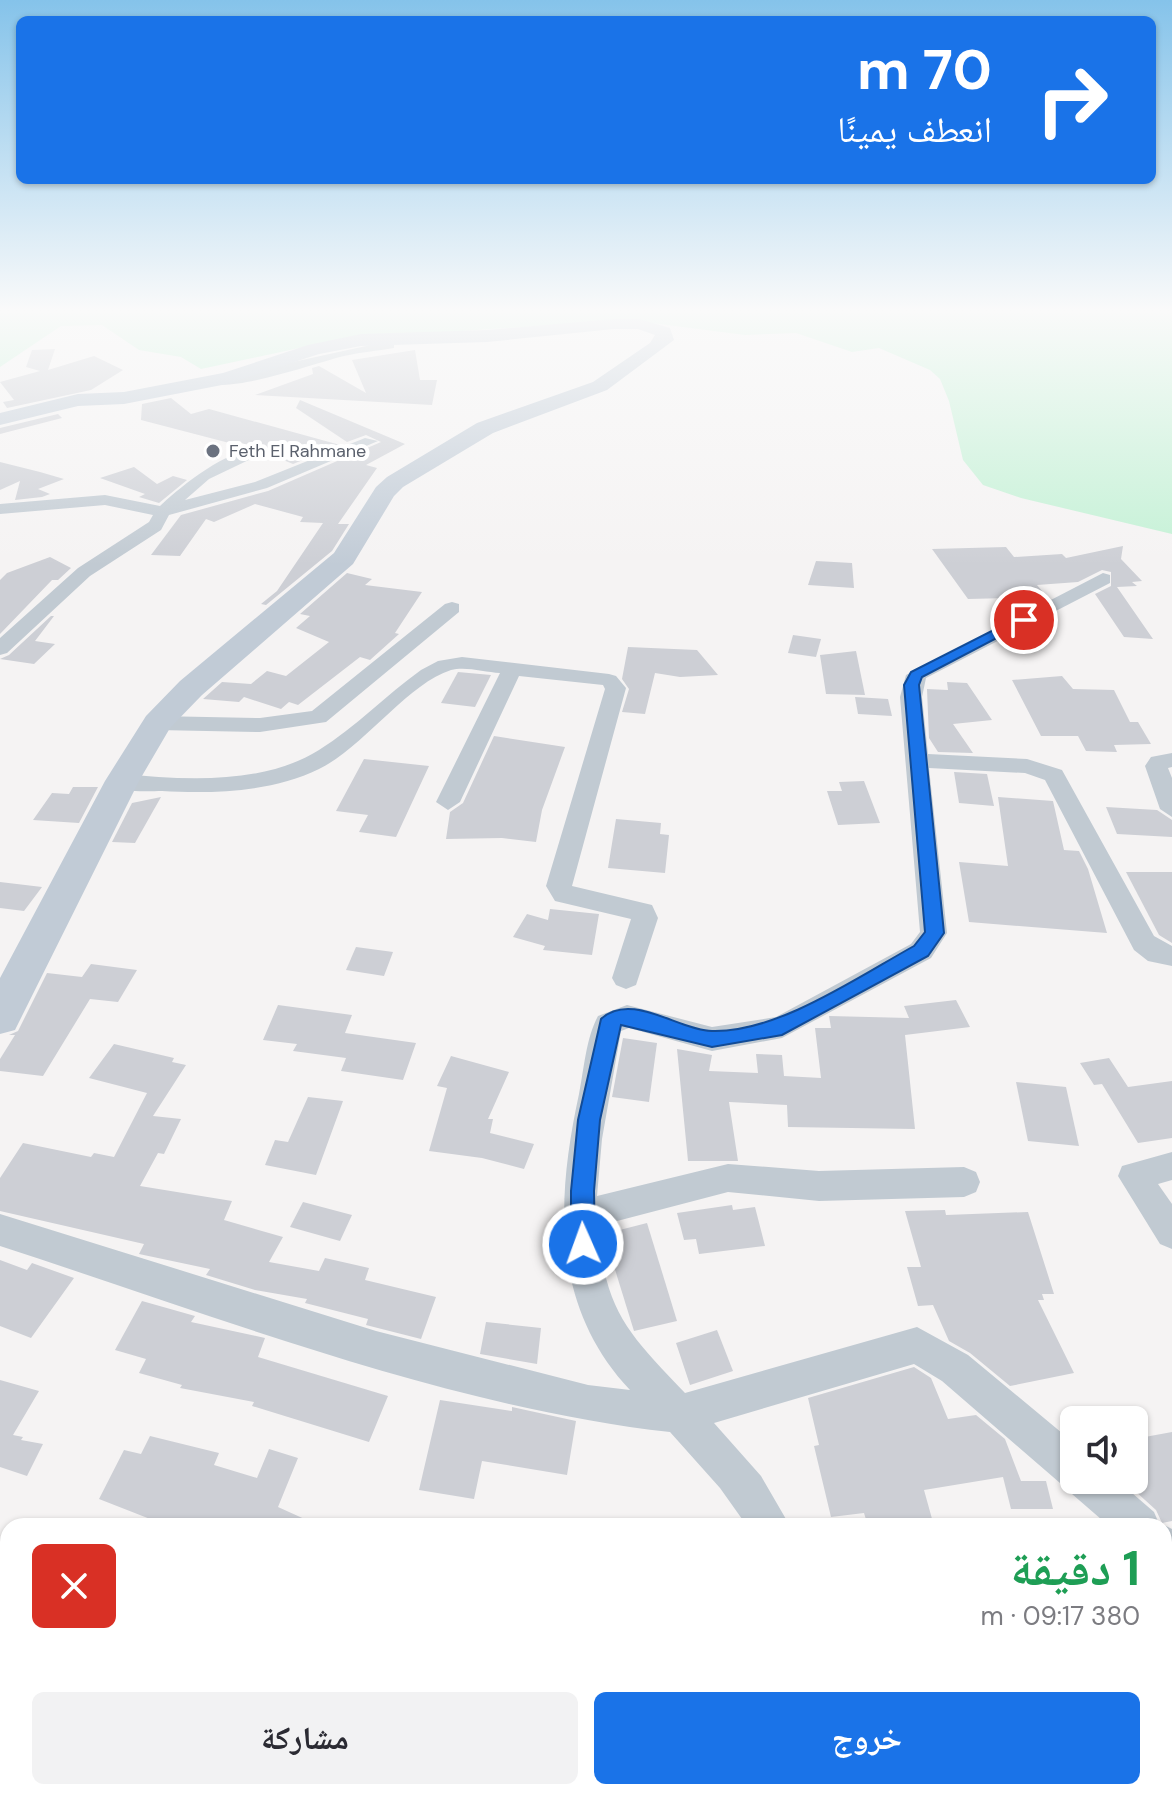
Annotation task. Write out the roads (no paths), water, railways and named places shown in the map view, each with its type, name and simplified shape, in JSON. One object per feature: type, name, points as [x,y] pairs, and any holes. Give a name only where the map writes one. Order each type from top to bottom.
[{"type":"street","points":[[0,419],[78,400],[129,397]]},
{"type":"street","points":[[0,1018],[122,781],[157,723],[191,688],[344,558],[384,492],[395,482],[494,424],[569,397]]},
{"type":"street","points":[[0,509],[110,501],[137,503],[161,512],[273,480],[370,441]]},
{"type":"street","points":[[0,649],[84,572],[155,526],[161,519],[161,512],[203,476],[251,455]]},
{"type":"street","points":[[766,1518],[752,1493],[606,1332],[585,1274],[582,1215],[589,1120],[608,1024],[615,1018],[627,1016],[712,1039],[782,1027],[921,951],[934,933],[920,761],[911,697],[916,675],[1103,579]]},
{"type":"street","points":[[157,723],[260,725],[318,717],[452,608]]},
{"type":"street","points":[[122,781],[186,787],[281,773],[311,764],[445,665],[609,680],[616,688],[559,886],[564,895],[643,912],[645,918],[626,978]]},
{"type":"street","points":[[448,802],[512,669]]},
{"type":"street","points":[[1172,760],[1159,762],[1156,766],[1172,809]]},
{"type":"street","points":[[920,761],[1027,766],[1054,775],[1144,943],[1150,950],[1172,956]]},
{"type":"street","points":[[1172,1166],[1134,1176],[1172,1233]]},
{"type":"street","points":[[582,1215],[728,1178],[819,1186],[964,1182]]},
{"type":"street","points":[[0,1230],[376,1349],[588,1404],[678,1414],[917,1345],[955,1368],[1060,1457]]},
{"type":"street","points":[[1102,1494],[1131,1518]]},
{"type":"place","name":"Feth El Rahmane","points":[[213,451]]}]
